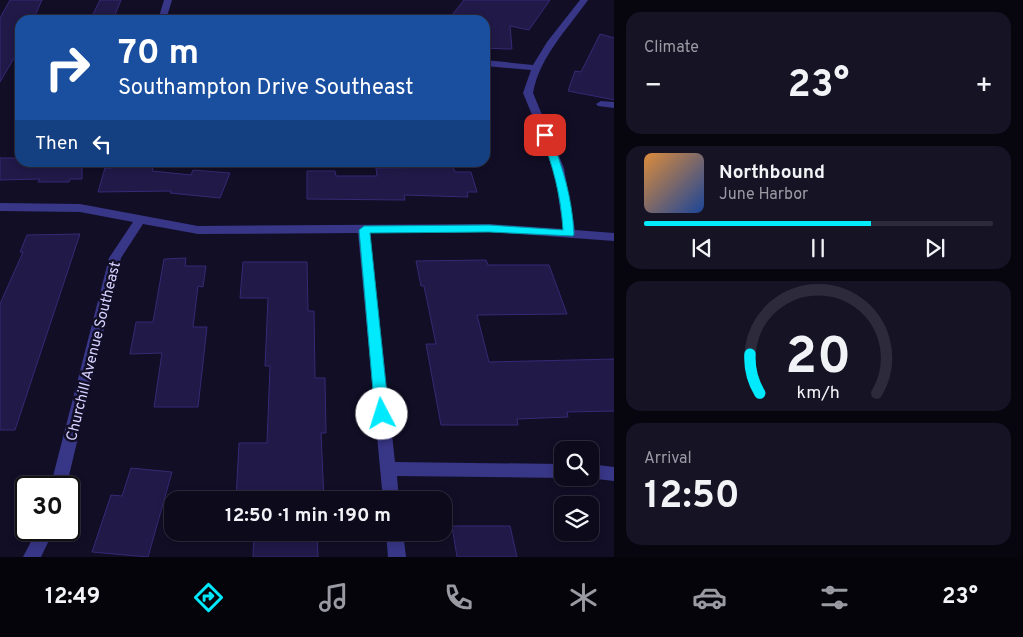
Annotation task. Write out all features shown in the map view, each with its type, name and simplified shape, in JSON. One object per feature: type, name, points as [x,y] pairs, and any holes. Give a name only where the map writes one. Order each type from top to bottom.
[{"type":"street","points":[[164,15],[168,0]]},
{"type":"street","points":[[569,234],[567,210],[559,168],[528,93],[529,82],[534,68],[584,0]]},
{"type":"street","points":[[490,64],[534,68]]},
{"type":"street","points":[[601,104],[614,105]]},
{"type":"street","points":[[0,207],[80,208],[139,221],[198,230],[489,228],[614,237]]},
{"type":"street","name":"Churchill Avenue Southeast","points":[[61,476],[115,258],[139,221]]},
{"type":"street","points":[[364,230],[390,491]]},
{"type":"street","points":[[388,469],[554,471]]},
{"type":"street","points":[[599,472],[614,474]]},
{"type":"street","points":[[32,557],[40,541]]},
{"type":"street","points":[[395,541],[396,557]]},
{"type":"building","points":[[10,0],[42,0],[35,15],[15,15],[15,56],[0,82],[0,18]]},
{"type":"building","points":[[100,0],[121,0],[115,15],[92,15]]},
{"type":"building","points":[[464,0],[550,0],[529,30],[510,26],[512,49],[490,48],[490,15],[452,15]]},
{"type":"building","points":[[600,34],[614,38],[614,100],[568,91],[575,71],[581,72]]},
{"type":"building","points":[[0,158],[15,158],[15,167],[82,167],[82,179],[70,179],[69,182],[38,182],[40,179],[0,180]]},
{"type":"building","points":[[153,167],[152,171],[191,175],[193,170],[230,173],[220,198],[170,193],[171,191],[98,192],[105,168]]},
{"type":"building","points":[[453,167],[455,172],[471,172],[477,192],[467,192],[468,197],[404,195],[405,200],[307,199],[307,171],[335,171],[336,176],[377,176],[376,168]]},
{"type":"building","points":[[80,234],[15,430],[0,430],[0,304],[23,252],[20,252],[27,235]]},
{"type":"building","points":[[186,258],[185,266],[206,266],[203,287],[198,286],[193,327],[207,327],[198,407],[154,407],[162,353],[130,354],[136,322],[153,322],[164,259]]},
{"type":"building","points":[[486,260],[488,265],[549,265],[567,314],[477,315],[489,362],[614,359],[614,411],[567,412],[568,417],[517,419],[518,425],[441,425],[426,344],[436,344],[424,286],[421,286],[416,261]]},
{"type":"building","points":[[243,262],[307,262],[308,311],[314,311],[315,378],[325,378],[326,433],[321,433],[324,491],[236,491],[239,443],[267,443],[270,366],[265,366],[268,298],[240,298]]},
{"type":"building","points":[[131,468],[172,472],[167,491],[164,491],[164,500],[148,557],[92,552],[111,495],[122,496]]},
{"type":"building","points":[[452,526],[510,526],[517,557],[457,557]]},
{"type":"building","points":[[254,541],[317,541],[318,557],[253,557]]},
{"type":"route","points":[[382,414],[364,230],[489,228],[569,234],[567,210],[559,168],[545,135]]}]
